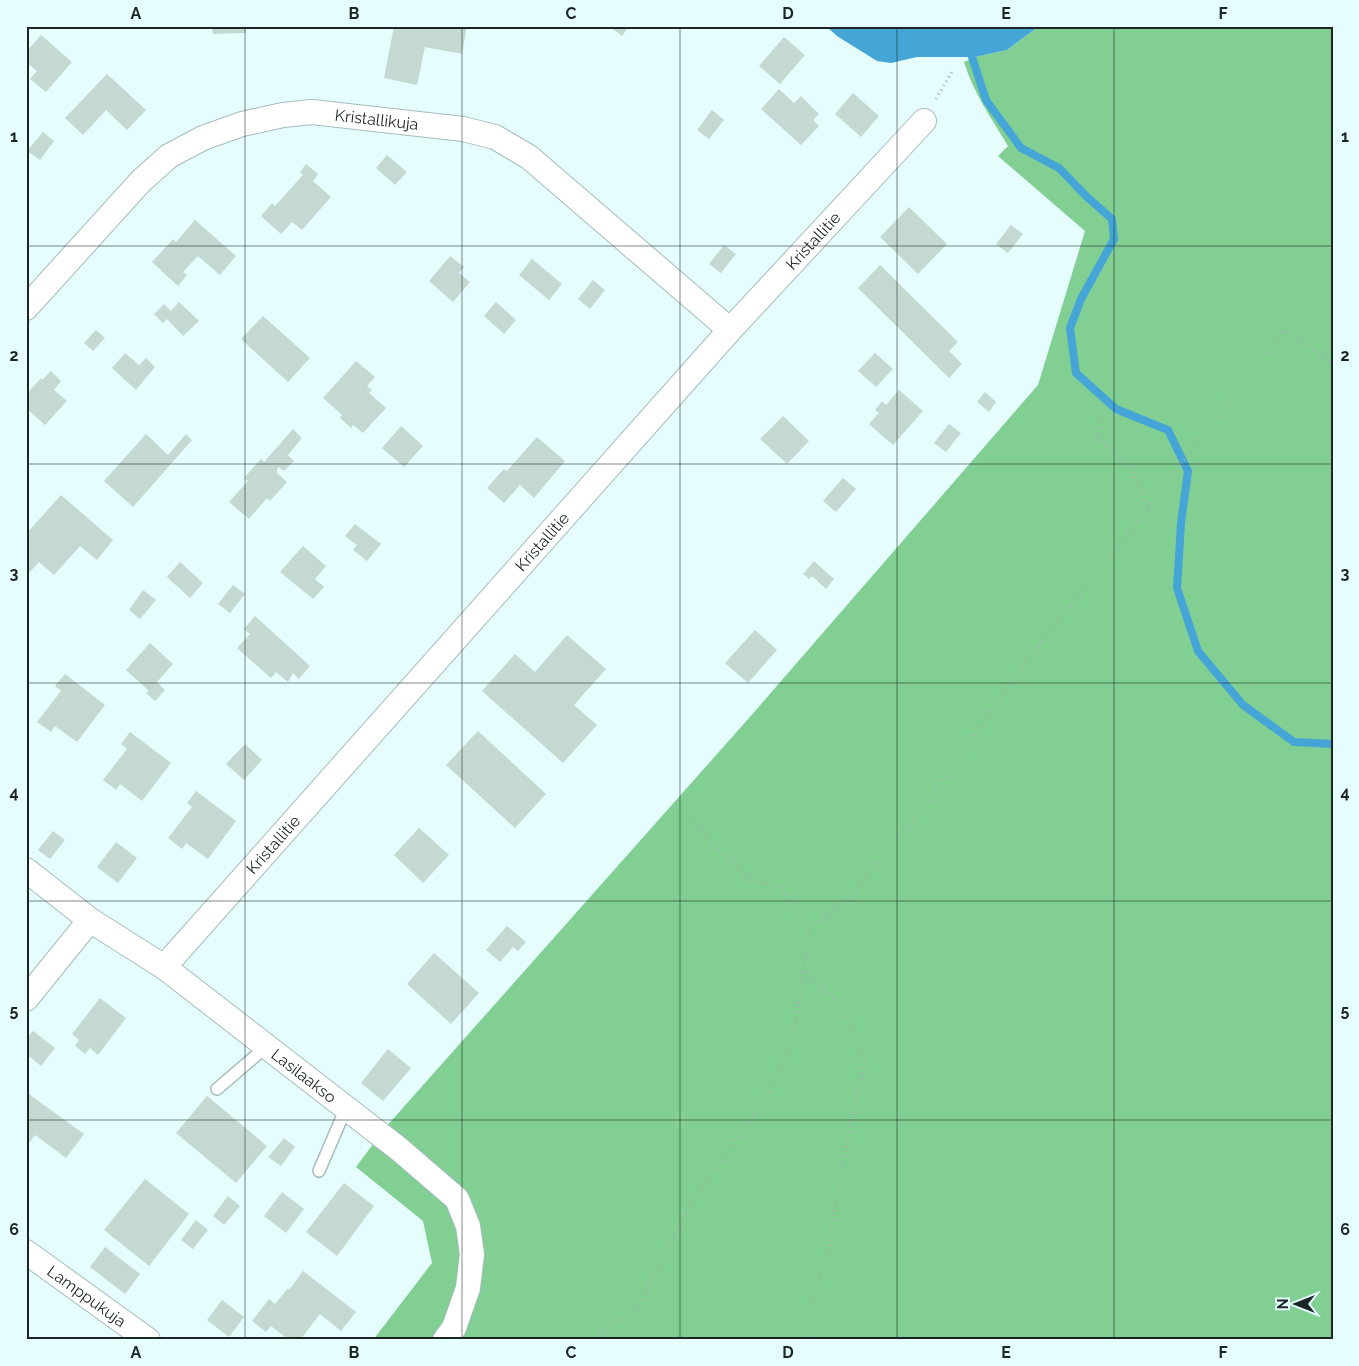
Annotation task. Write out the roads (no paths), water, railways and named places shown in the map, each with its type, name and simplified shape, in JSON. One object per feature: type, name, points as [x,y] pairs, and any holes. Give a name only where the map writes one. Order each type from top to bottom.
[{"type":"street","name":"Kristallikuja","points":[[26,308],[141,181],[169,156],[202,138],[242,124],[283,115],[312,112],[463,128],[495,137],[529,157],[730,330]]},
{"type":"street","name":"Kristallitie","points":[[164,967],[730,330],[924,121]]},
{"type":"street","name":"Lasilaakso","points":[[26,870],[90,920],[164,967],[399,1149],[457,1199],[468,1226],[472,1254],[468,1288],[454,1328],[445,1340]]},
{"type":"street","points":[[26,999],[90,920]]},
{"type":"street","name":"Lamppukuja","points":[[26,1252],[148,1340]]},
{"type":"lane","points":[[217,1090],[266,1047]]},
{"type":"lane","points":[[319,1171],[346,1108]]},
{"type":"water","points":[[826,26],[1039,26],[1007,50],[975,57],[917,57],[891,63],[877,61],[837,36]]},
{"type":"waterway","points":[[969,48],[986,100],[1021,148],[1059,168],[1112,219],[1114,239],[1081,299],[1070,328],[1076,373],[1116,409],[1168,430],[1188,471],[1181,523],[1177,588],[1198,651],[1243,705],[1294,742],[1333,744]]}]
